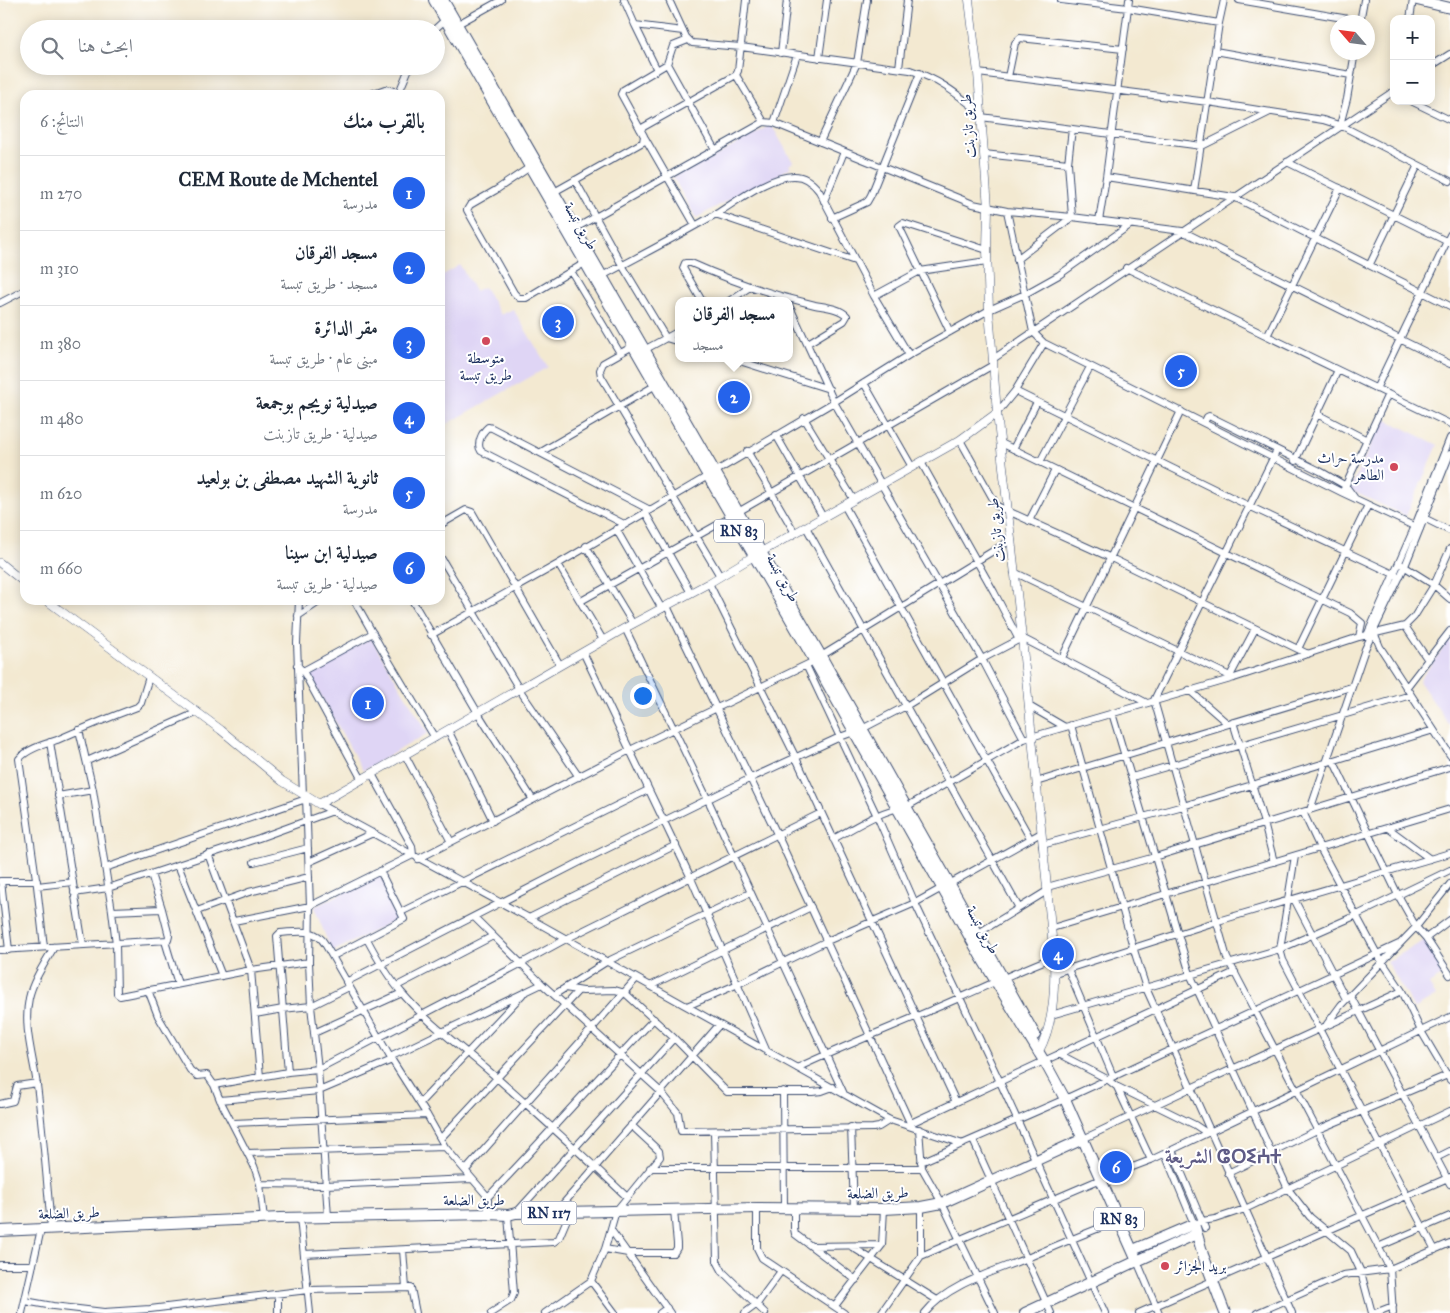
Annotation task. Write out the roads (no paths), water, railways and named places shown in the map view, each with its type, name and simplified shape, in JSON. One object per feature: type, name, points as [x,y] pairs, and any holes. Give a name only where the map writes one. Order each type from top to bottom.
[{"type":"main road","name":"طريق تبسة","points":[[434,0],[463,41],[554,192],[574,229],[588,261],[602,276],[644,350],[814,660],[858,731],[1000,979],[1065,1099],[1137,1261]]},
{"type":"main road","name":"طريق تبسة","points":[[443,0],[458,24],[463,41]]},
{"type":"main road","points":[[1415,0],[1450,8]]},
{"type":"main road","name":"طريق تبسة","points":[[487,83],[530,167],[588,261],[633,346],[712,473]]},
{"type":"main road","name":"طريق تبسة","points":[[947,887],[978,934],[1000,979]]},
{"type":"main road","name":"طريق الضلعة","points":[[0,1231],[328,1217],[757,1208],[854,1209],[921,1207],[942,1203],[1083,1139]]},
{"type":"main road","points":[[1133,1250],[1199,1227]]},
{"type":"main road","points":[[1025,1313],[1137,1261],[1199,1227]]},
{"type":"main road","points":[[1199,1227],[1213,1282],[1225,1313]]},
{"type":"street","points":[[458,24],[501,0]]},
{"type":"street","points":[[624,0],[657,70]]},
{"type":"street","points":[[669,0],[683,31],[692,43],[741,47],[899,68],[920,73],[936,79],[954,91],[981,115],[1202,146],[1271,112]]},
{"type":"street","points":[[640,129],[736,75],[746,0]]},
{"type":"street","points":[[781,53],[787,0]]},
{"type":"street","points":[[819,58],[827,0]]},
{"type":"street","points":[[820,142],[857,63],[867,0]]},
{"type":"street","points":[[899,68],[907,0]]},
{"type":"street","name":"طريق تازبنت","points":[[969,0],[978,73],[988,208],[987,250],[993,362],[1029,706],[1028,738],[1036,782],[1052,928],[1055,973],[1051,1015],[1043,1058]]},
{"type":"street","points":[[1061,0],[1128,8],[1220,23]]},
{"type":"street","points":[[1099,220],[1129,0]]},
{"type":"street","points":[[1194,191],[1224,0]]},
{"type":"street","points":[[1239,0],[1330,17]]},
{"type":"street","points":[[1361,15],[1364,0]]},
{"type":"street","points":[[1411,15],[1415,0]]},
{"type":"street","points":[[635,25],[683,31]]},
{"type":"street","points":[[1008,77],[1015,43],[1020,38],[1123,50]]},
{"type":"street","points":[[688,40],[673,46],[667,64],[623,90],[621,94],[695,225]]},
{"type":"street","points":[[1215,52],[1351,75]]},
{"type":"street","points":[[774,123],[797,55]]},
{"type":"street","points":[[1435,64],[1449,56]]},
{"type":"street","points":[[1341,125],[1354,60]]},
{"type":"street","points":[[667,64],[716,150]]},
{"type":"street","points":[[832,218],[867,202],[920,73]]},
{"type":"street","points":[[978,73],[1208,102],[1324,120],[1341,125],[1450,181]]},
{"type":"street","points":[[401,90],[406,75]]},
{"type":"street","points":[[736,75],[764,122]]},
{"type":"street","points":[[581,601],[889,426],[993,362],[1126,268],[1390,94]]},
{"type":"street","points":[[1419,105],[1450,120]]},
{"type":"street","points":[[574,229],[764,122],[774,123],[882,168],[988,208],[1182,231],[1450,364]]},
{"type":"street","points":[[1072,129],[1068,163],[1072,217]]},
{"type":"street","points":[[554,192],[640,144],[645,138]]},
{"type":"street","points":[[824,202],[844,152]]},
{"type":"street","points":[[984,154],[1068,163]]},
{"type":"street","points":[[1287,162],[1449,240],[1376,389]]},
{"type":"street","points":[[1370,264],[1418,165]]},
{"type":"street","points":[[530,167],[468,207],[468,213],[514,293],[519,298],[528,297],[588,261]]},
{"type":"street","points":[[602,276],[769,183],[789,176],[802,177],[814,185],[874,296],[910,356]]},
{"type":"street","points":[[1106,176],[1234,197],[1450,306]]},
{"type":"street","points":[[576,180],[622,265],[666,338],[675,341]]},
{"type":"street","points":[[1267,336],[1340,188]]},
{"type":"street","points":[[1007,211],[1033,332],[1044,343],[1292,467],[1344,489]]},
{"type":"street","points":[[715,214],[855,261]]},
{"type":"street","points":[[1017,259],[1072,217]]},
{"type":"street","points":[[950,332],[899,229],[900,224],[903,223],[987,250]]},
{"type":"street","points":[[431,635],[558,564],[950,332],[1058,275],[1130,225]]},
{"type":"street","points":[[874,296],[920,271],[988,261]]},
{"type":"street","points":[[700,297],[683,268],[687,262],[750,288],[779,297]]},
{"type":"street","points":[[1126,268],[1450,424]]},
{"type":"street","points":[[571,271],[620,353]]},
{"type":"street","points":[[735,297],[750,288]]},
{"type":"street","points":[[0,304],[20,293]]},
{"type":"street","points":[[793,300],[833,309],[847,316],[844,321],[808,343]]},
{"type":"street","points":[[793,313],[834,402],[1028,738]]},
{"type":"street","points":[[644,350],[675,332]]},
{"type":"street","points":[[320,804],[603,640],[665,608],[960,440],[998,414],[1015,391],[1044,343]]},
{"type":"street","points":[[633,346],[603,363],[600,370],[601,376],[720,576]]},
{"type":"street","points":[[743,362],[828,389]]},
{"type":"street","points":[[1040,462],[1090,367]]},
{"type":"street","points":[[1292,467],[1338,370]]},
{"type":"street","points":[[864,383],[912,468]]},
{"type":"street","points":[[541,452],[656,385]]},
{"type":"street","points":[[1015,391],[1249,506],[1397,576]]},
{"type":"street","points":[[1344,489],[1388,394]]},
{"type":"street","points":[[1013,449],[1037,402]]},
{"type":"street","points":[[1062,658],[1085,606],[1181,410]]},
{"type":"street","points":[[1317,414],[1367,440]]},
{"type":"street","points":[[1204,422],[1210,416],[1296,460],[1368,505],[1418,528]]},
{"type":"street","points":[[804,418],[854,500]]},
{"type":"street","points":[[624,524],[482,451],[479,448],[479,443],[484,430],[488,427],[492,428],[541,452],[647,511],[691,593]]},
{"type":"street","points":[[776,435],[822,517]]},
{"type":"street","points":[[1310,810],[1330,761],[1342,716],[1368,636],[1418,528],[1450,438]]},
{"type":"street","points":[[960,440],[997,506],[1308,654]]},
{"type":"street","points":[[1001,443],[1360,620],[1368,636],[1380,648],[1450,755]]},
{"type":"street","points":[[1150,701],[1178,652],[1277,450]]},
{"type":"street","points":[[747,451],[795,533]]},
{"type":"street","points":[[1422,517],[1450,454]]},
{"type":"street","points":[[922,462],[1021,639],[1150,701],[1172,765],[1230,964],[1390,1269],[1393,1309],[1373,1313],[1361,1272],[1351,1251],[1310,1217],[1288,1189],[1190,974],[1112,713]]},
{"type":"street","points":[[1030,521],[1054,470]]},
{"type":"street","points":[[844,505],[1030,838]]},
{"type":"street","points":[[1298,649],[1368,505]]},
{"type":"street","points":[[445,523],[466,510],[472,512],[560,665]]},
{"type":"street","points":[[1422,517],[1450,531]]},
{"type":"street","points":[[806,527],[1019,908]]},
{"type":"street","points":[[616,529],[639,569],[665,608],[751,778],[914,1127],[922,1165],[995,1313]]},
{"type":"street","points":[[234,921],[310,906],[380,871],[451,842],[630,750],[814,660],[1011,540]]},
{"type":"street","points":[[586,546],[633,624]]},
{"type":"street","points":[[833,839],[877,816],[901,808],[1028,738],[1405,626],[1414,617],[1434,585],[1450,549]]},
{"type":"street","points":[[0,563],[20,579]]},
{"type":"street","points":[[445,564],[519,689],[579,777]]},
{"type":"street","points":[[558,564],[603,640]]},
{"type":"street","points":[[1402,565],[1434,585],[1450,599]]},
{"type":"street","points":[[1014,572],[1232,677]]},
{"type":"street","points":[[709,583],[796,758],[956,1102]]},
{"type":"street","points":[[53,605],[198,712],[282,781],[305,797],[529,918],[890,1120],[963,1144]]},
{"type":"street","points":[[299,605],[297,643],[305,797],[308,821],[311,1006],[318,1069],[328,1217]]},
{"type":"street","points":[[298,616],[314,605]]},
{"type":"street","points":[[357,605],[435,738]]},
{"type":"street","points":[[415,605],[478,713],[533,800]]},
{"type":"street","points":[[1405,626],[1428,660]]},
{"type":"street","points":[[625,628],[734,855],[844,1094]]},
{"type":"street","points":[[1232,677],[1255,629]]},
{"type":"street","points":[[1406,688],[1450,631]]},
{"type":"street","points":[[303,671],[373,633]]},
{"type":"street","points":[[255,1014],[311,1006],[381,964],[500,902],[751,778],[840,737],[858,731],[906,706],[982,659],[1021,639]]},
{"type":"street","points":[[583,652],[690,876],[767,1052]]},
{"type":"street","points":[[814,660],[840,737],[1105,1313]]},
{"type":"street","points":[[298,665],[362,780]]},
{"type":"street","points":[[44,947],[19,759],[21,756],[50,742],[137,707],[141,703],[149,677]]},
{"type":"street","points":[[1036,782],[1082,766],[1351,687]]},
{"type":"street","points":[[1189,690],[1230,723],[1240,745],[1274,862]]},
{"type":"street","points":[[1132,777],[1410,695]]},
{"type":"street","points":[[1029,706],[1068,726],[1082,766],[1132,947],[1146,988],[1174,1048],[1208,1133],[1292,1313]]},
{"type":"street","points":[[87,761],[198,712]]},
{"type":"street","points":[[79,730],[93,790],[112,912],[116,944],[118,994],[120,996],[251,970],[309,962]]},
{"type":"street","points":[[448,730],[493,821]]},
{"type":"street","points":[[1042,845],[1183,806],[1434,730]]},
{"type":"street","points":[[50,742],[83,945]]},
{"type":"street","points":[[405,755],[451,842]]},
{"type":"street","points":[[1330,761],[1352,796],[1398,895],[1416,927],[1426,938],[1450,975]]},
{"type":"street","points":[[978,934],[1047,889],[1111,868],[1155,857],[1450,767]]},
{"type":"street","points":[[372,774],[412,846],[416,857]]},
{"type":"street","points":[[58,796],[93,790]]},
{"type":"street","points":[[401,912],[648,790]]},
{"type":"street","points":[[105,868],[305,797]]},
{"type":"street","points":[[1052,928],[1450,809]]},
{"type":"street","points":[[74,892],[108,888],[333,811]]},
{"type":"street","points":[[1228,1173],[1317,1130],[1449,1076],[1421,1031],[1402,991],[1377,954],[1320,848],[1303,812]]},
{"type":"street","points":[[214,1085],[288,1072],[318,1069],[566,939],[820,813]]},
{"type":"street","points":[[1388,828],[1430,859]]},
{"type":"street","points":[[309,862],[373,833]]},
{"type":"street","points":[[687,1006],[738,984],[827,941],[915,903],[947,887],[1041,833]]},
{"type":"street","points":[[529,918],[676,846]]},
{"type":"street","points":[[254,862],[308,848]]},
{"type":"street","points":[[208,854],[251,970],[260,1077]]},
{"type":"street","points":[[1055,973],[1132,947],[1387,870],[1450,854]]},
{"type":"street","points":[[1295,856],[1291,900],[1280,949],[1283,960],[1435,1250]]},
{"type":"street","points":[[178,864],[222,976]]},
{"type":"street","points":[[1051,1015],[1280,949],[1357,916],[1450,870]]},
{"type":"street","points":[[333,956],[402,922],[404,919],[380,871]]},
{"type":"street","points":[[0,950],[168,940],[169,936],[151,874]]},
{"type":"street","points":[[197,911],[225,899],[310,877]]},
{"type":"street","points":[[9,950],[1,881],[73,882]]},
{"type":"street","points":[[1327,1026],[1348,997],[1416,927],[1450,884]]},
{"type":"street","points":[[554,995],[606,962],[750,893]]},
{"type":"street","points":[[1139,1313],[1213,1282],[1326,1230],[1449,1180],[1358,1011],[1334,975],[1291,900]]},
{"type":"street","points":[[650,986],[811,907]]},
{"type":"street","points":[[112,912],[162,909]]},
{"type":"street","points":[[474,916],[542,984],[661,1092],[678,1113],[681,1131],[880,1127],[890,1120]]},
{"type":"street","points":[[1426,938],[1450,920]]},
{"type":"street","points":[[288,1072],[276,940],[280,933],[310,931],[322,939],[333,956],[378,1038],[427,1114],[445,1147],[488,1198],[488,1214]]},
{"type":"street","points":[[397,986],[493,936]]},
{"type":"street","points":[[367,939],[381,964],[402,993],[423,1014],[497,1078],[627,1197]]},
{"type":"street","points":[[165,941],[178,984]]},
{"type":"street","points":[[650,1168],[853,1168],[922,1165],[963,1144],[1065,1099],[1399,944]]},
{"type":"street","points":[[22,1313],[33,1265],[46,1229],[37,1083],[29,1037],[28,1006],[34,983],[54,947]]},
{"type":"street","points":[[797,1068],[1054,957]]},
{"type":"street","points":[[1068,969],[1110,1077],[1117,1087],[1151,1160]]},
{"type":"street","points":[[914,1127],[956,1102],[1000,1082],[1043,1058],[1059,1054],[1235,972]]},
{"type":"street","points":[[466,1170],[636,979]]},
{"type":"street","points":[[220,1100],[319,1092],[391,1058],[441,1031],[542,984]]},
{"type":"street","points":[[565,988],[578,991],[615,990],[625,993],[674,1038],[727,1092],[812,1092],[833,1088]]},
{"type":"street","points":[[148,990],[158,1016],[190,1070],[197,1076],[207,1076],[214,1085],[248,1153],[260,1184],[264,1219]]},
{"type":"street","points":[[420,1103],[526,991]]},
{"type":"street","points":[[441,1138],[578,991]]},
{"type":"street","points":[[1083,1139],[1402,991]]},
{"type":"street","points":[[314,1033],[402,993]]},
{"type":"street","points":[[880,1313],[921,1256],[1101,1179],[1165,1154],[1450,1017]]},
{"type":"street","points":[[488,1198],[654,1019]]},
{"type":"street","points":[[556,1212],[719,1025]]},
{"type":"street","points":[[491,1313],[511,1300],[514,1293],[510,1243],[512,1214],[574,1149],[674,1038]]},
{"type":"street","points":[[1059,1054],[1110,1077]]},
{"type":"street","points":[[0,1104],[13,1101],[17,1086],[37,1083]]},
{"type":"street","points":[[1117,1087],[1156,1104],[1208,1133]]},
{"type":"street","points":[[783,1091],[784,1168],[794,1232],[856,1280]]},
{"type":"street","points":[[1199,1227],[1215,1219],[1245,1209],[1450,1111]]},
{"type":"street","points":[[233,1123],[427,1114]]},
{"type":"street","points":[[545,1313],[591,1281],[605,1249],[616,1211],[660,1157],[660,1154],[631,1125]]},
{"type":"street","points":[[851,1127],[854,1209]]},
{"type":"street","points":[[714,1131],[717,1261],[719,1267],[738,1288],[766,1313]]},
{"type":"street","points":[[973,1140],[1052,1313]]},
{"type":"street","points":[[248,1153],[445,1147]]},
{"type":"street","points":[[1172,1150],[1199,1227]]},
{"type":"street","points":[[1436,1158],[1450,1151]]},
{"type":"street","points":[[1165,1154],[1199,1227]]},
{"type":"street","points":[[260,1184],[325,1185],[472,1179]]},
{"type":"street","points":[[921,1207],[921,1256]]},
{"type":"street","points":[[757,1208],[756,1248],[762,1258],[844,1313]]},
{"type":"street","points":[[835,1306],[882,1246],[884,1208]]},
{"type":"street","points":[[605,1249],[628,1253],[674,1252],[677,1248],[674,1210]]},
{"type":"street","points":[[304,1254],[554,1242],[559,1238],[570,1212]]},
{"type":"street","points":[[1378,1248],[1450,1216]]},
{"type":"street","points":[[300,1218],[310,1313]]},
{"type":"street","points":[[926,1313],[937,1300],[946,1294],[979,1278],[1120,1220]]},
{"type":"street","points":[[611,1230],[668,1311],[660,1313]]},
{"type":"street","points":[[1257,1313],[1343,1275],[1390,1269],[1450,1243]]},
{"type":"street","points":[[811,1246],[882,1246]]},
{"type":"street","points":[[852,1247],[937,1300]]},
{"type":"street","points":[[403,1250],[406,1288]]},
{"type":"street","points":[[1137,1261],[1159,1313]]},
{"type":"street","points":[[0,1265],[33,1265]]},
{"type":"street","points":[[745,1313],[757,1304],[781,1271]]},
{"type":"street","points":[[591,1281],[615,1313]]},
{"type":"street","points":[[25,1301],[104,1312],[150,1309],[308,1290],[411,1288],[416,1313]]},
{"type":"street","points":[[278,1294],[278,1313]]},
{"type":"place","name":"مقر الدائرة","points":[[558,322]]},
{"type":"place","name":"متوسطة طريق تبسة","points":[[486,341]]},
{"type":"place","name":"ثانوية الشهيد مصطفى بن بولعيد","points":[[1181,371]]},
{"type":"place","name":"مسجد الفرقان","points":[[734,397]]},
{"type":"place","name":"مدرسة حراث الطاهر","points":[[1394,467]]},
{"type":"place","name":"CEM Route de Mchentel","points":[[368,703]]},
{"type":"place","name":"صيدلية نويجم بوجمعة","points":[[1058,954]]},
{"type":"place","name":"صيدلية ابن سينا","points":[[1116,1167]]},
{"type":"place","name":"بريد الجزائر","points":[[1165,1266]]},
{"type":"district","name":"الشريعة ⵛⵔⵉⵄⵜ","points":[[1223,1156]]}]
